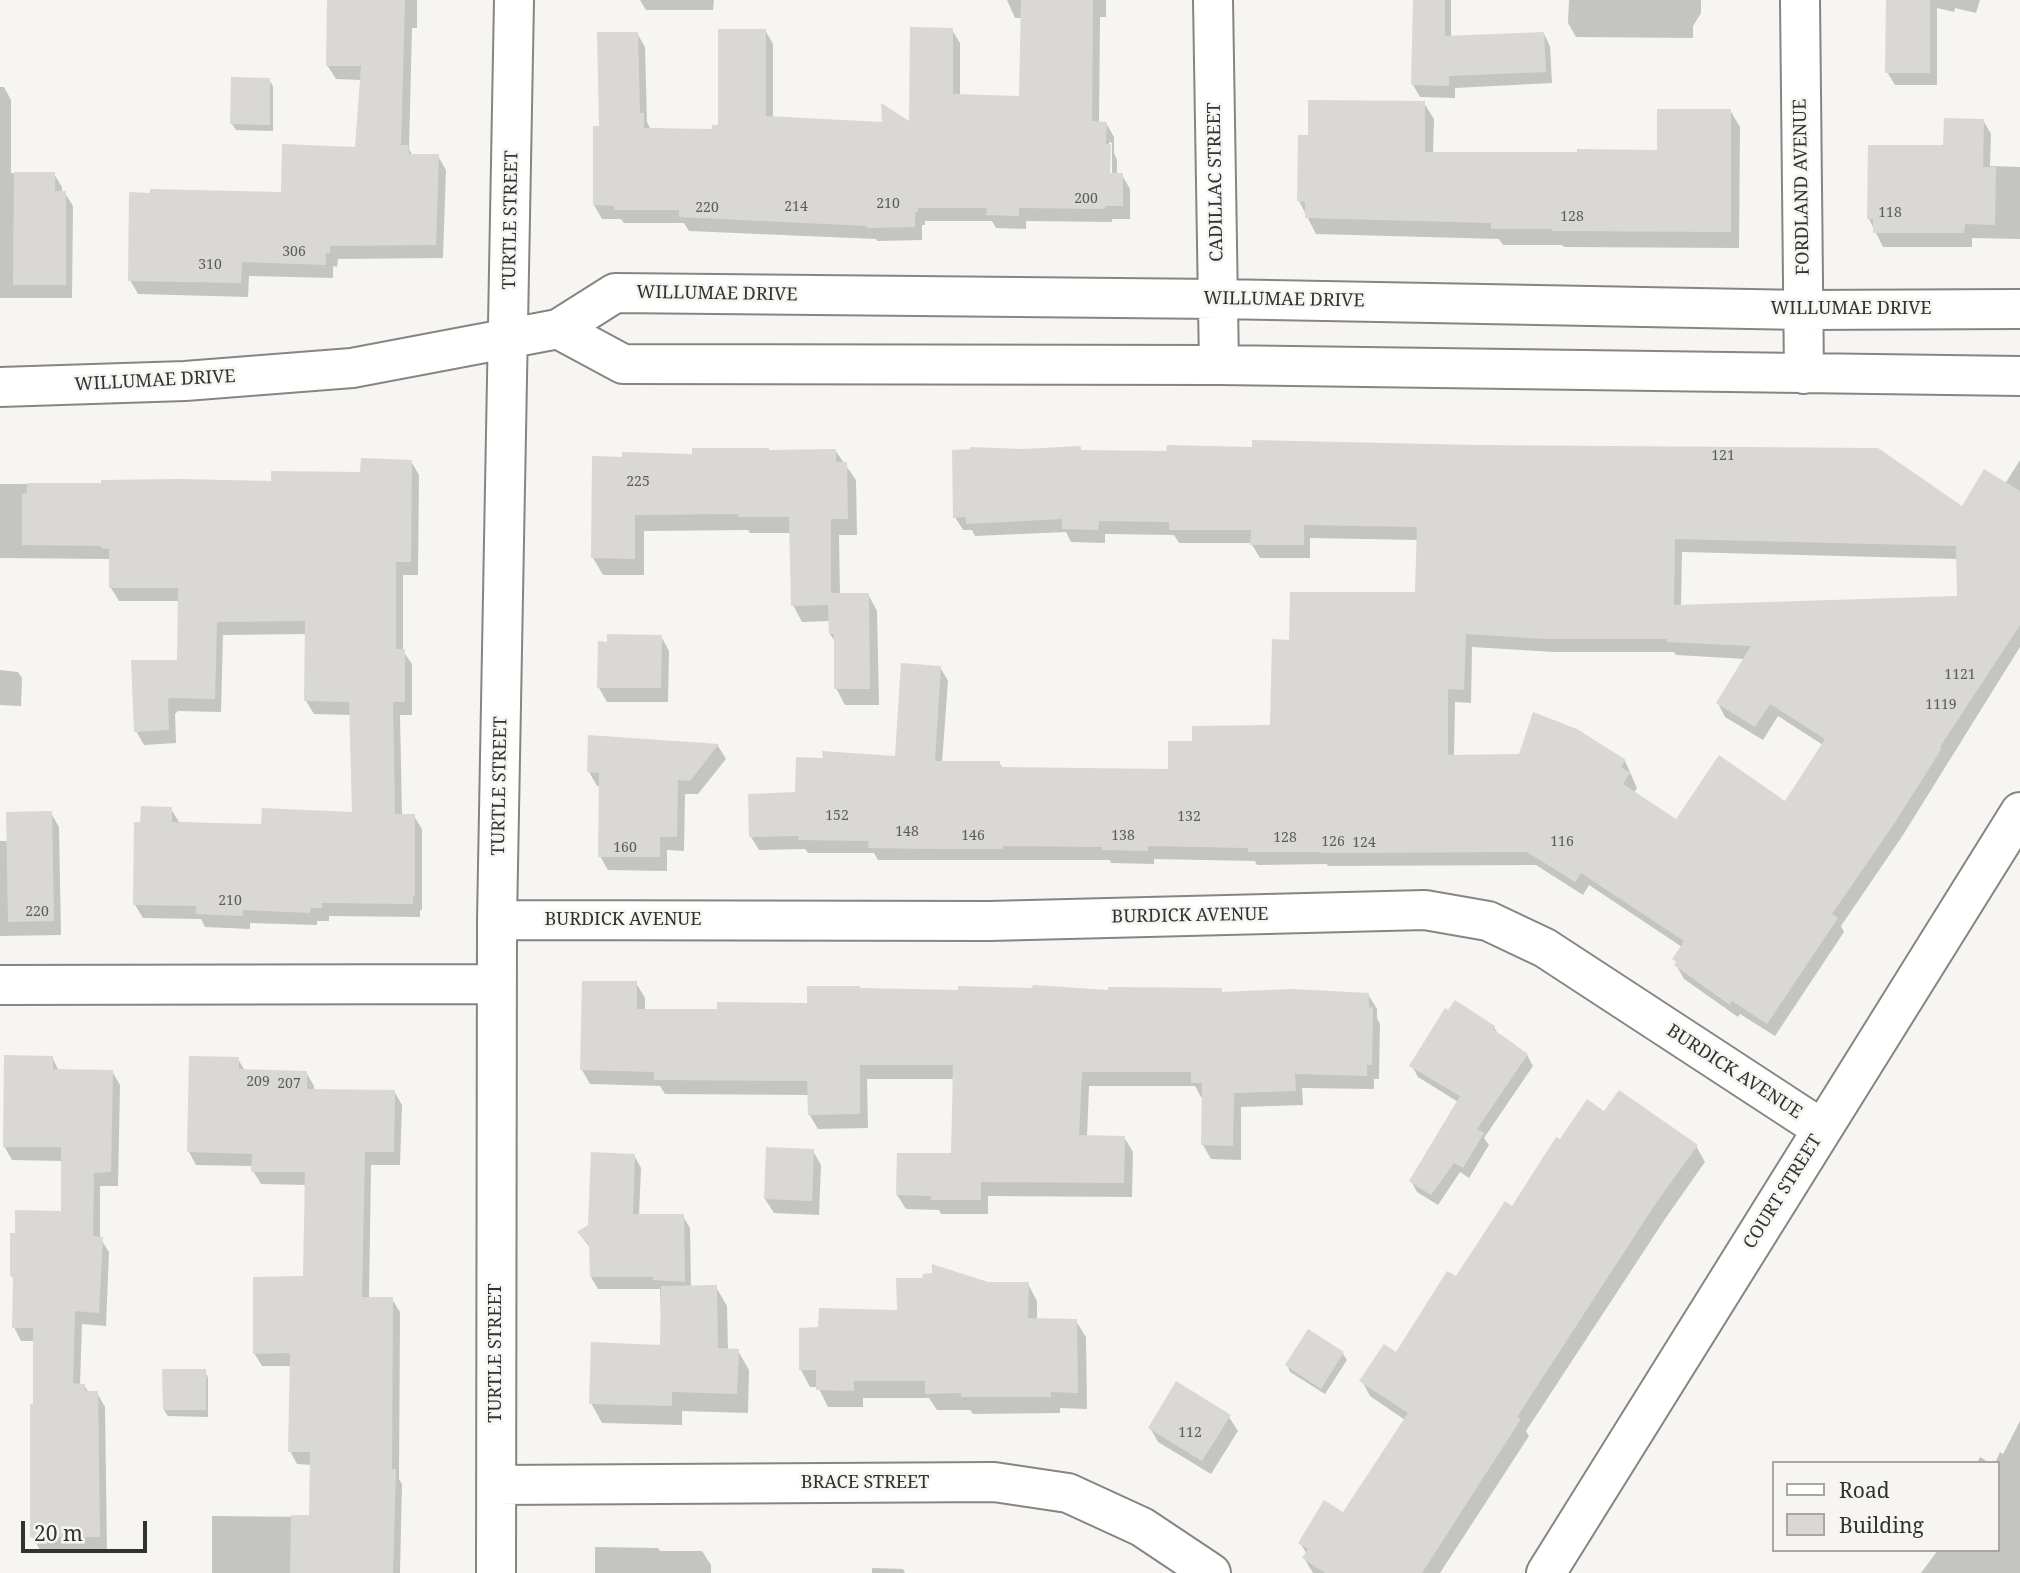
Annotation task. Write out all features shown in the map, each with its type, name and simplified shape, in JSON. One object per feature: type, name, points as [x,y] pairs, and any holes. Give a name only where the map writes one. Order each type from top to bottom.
[{"type":"street","name":"TURTLE STREET","points":[[496,1573],[497,920],[514,0]]},
{"type":"street","name":"CADILLAC STREET","points":[[1213,0],[1219,365]]},
{"type":"street","name":"FORDLAND AVENUE","points":[[1800,0],[1804,374]]},
{"type":"street","name":"WILLUMAE DRIVE","points":[[0,387],[185,381],[352,368],[558,329],[615,293],[1217,299],[1803,310],[2020,309]]},
{"type":"street","points":[[558,329],[622,364],[1219,365],[2020,376]]},
{"type":"street","name":"COURT STREET","points":[[1546,1573],[2020,811]]},
{"type":"street","name":"BURDICK AVENUE","points":[[497,920],[989,921],[1425,910],[1488,921],[1545,948],[1822,1129]]},
{"type":"street","points":[[0,985],[497,984]]},
{"type":"street","name":"BRACE STREET","points":[[496,1485],[994,1482],[1068,1493],[1142,1527],[1211,1573]]},
{"type":"building","points":[[327,0],[405,0],[401,145],[408,145],[409,154],[439,154],[436,245],[330,246],[330,253],[326,253],[326,265],[242,262],[241,283],[128,281],[129,192],[150,193],[150,189],[281,192],[282,144],[355,147],[361,66],[326,66]]},
{"type":"building","points":[[1021,0],[1093,0],[1092,121],[1107,122],[1106,144],[1111,144],[1110,173],[1123,173],[1123,206],[1105,206],[1105,209],[1019,208],[1019,216],[986,215],[987,208],[918,208],[918,212],[915,212],[915,227],[867,228],[679,217],[679,210],[614,210],[614,206],[593,205],[593,126],[599,126],[597,32],[638,32],[640,113],[644,113],[644,128],[712,129],[712,125],[718,125],[718,29],[766,29],[766,116],[882,122],[881,103],[909,121],[910,27],[953,28],[953,94],[1019,96]]},
{"type":"building","points":[[1413,0],[1445,0],[1445,36],[1544,32],[1546,72],[1449,76],[1449,86],[1411,85]]},
{"type":"building","points":[[1886,0],[1930,0],[1930,73],[1885,73]]},
{"type":"building","points":[[231,77],[270,78],[270,125],[230,124]]},
{"type":"building","points":[[1308,100],[1425,101],[1425,152],[1657,150],[1657,109],[1731,109],[1731,232],[1491,229],[1491,223],[1305,218],[1305,202],[1297,201],[1298,135],[1308,135]]},
{"type":"building","points":[[1944,118],[1984,119],[1983,167],[1996,167],[1995,225],[1965,224],[1964,233],[1873,233],[1873,219],[1867,219],[1868,145],[1943,145]]},
{"type":"building","points":[[14,172],[55,172],[55,191],[66,191],[66,285],[13,285]]},
{"type":"building","points":[[1252,440],[1476,445],[1878,448],[1962,506],[1984,469],[2020,491],[2020,625],[1940,747],[1942,748],[1896,821],[1832,914],[1838,918],[1767,1024],[1732,1001],[1730,1005],[1674,965],[1676,962],[1672,959],[1684,941],[1581,873],[1575,882],[1527,852],[1248,852],[1248,848],[1148,846],[1148,851],[1102,850],[1102,847],[868,848],[869,841],[798,840],[799,836],[749,837],[748,794],[795,792],[796,757],[823,758],[822,751],[895,756],[901,663],[941,666],[935,761],[1000,761],[1000,767],[1168,769],[1168,741],[1192,741],[1192,726],[1270,725],[1272,639],[1289,640],[1290,592],[1415,592],[1417,527],[1304,525],[1304,545],[1250,545],[1251,530],[1169,530],[1169,522],[1099,521],[1098,530],[1062,529],[1062,519],[966,524],[966,517],[953,518],[952,450],[970,447],[1023,449],[1081,446],[1080,450],[1166,451],[1167,445],[1252,447]],"holes":[[[1675,539],[1956,546],[1957,596],[1674,605]],[[1466,634],[1546,639],[1667,639],[1667,642],[1751,646],[1716,703],[1755,727],[1770,704],[1825,739],[1785,801],[1719,755],[1676,819],[1623,784],[1630,773],[1621,767],[1626,760],[1577,729],[1533,712],[1519,754],[1448,755],[1448,689],[1464,690]]]},
{"type":"building","points":[[692,448],[836,449],[836,462],[847,462],[848,519],[831,519],[831,593],[869,593],[870,689],[834,689],[834,634],[829,634],[828,605],[791,606],[789,517],[739,517],[738,514],[635,515],[635,559],[591,558],[592,456],[622,457],[622,452],[692,454]]},
{"type":"building","points":[[361,458],[412,460],[411,562],[396,562],[396,649],[405,649],[405,702],[393,702],[395,814],[415,814],[413,904],[322,903],[322,908],[311,908],[310,913],[243,910],[243,916],[196,914],[196,906],[133,905],[134,822],[140,822],[141,806],[172,807],[172,822],[261,824],[262,808],[352,812],[349,702],[304,701],[305,621],[217,622],[215,699],[170,698],[169,730],[134,732],[131,660],[177,660],[178,588],[109,588],[109,549],[101,546],[22,545],[22,494],[27,493],[27,483],[180,479],[271,481],[271,471],[360,472]]},
{"type":"building","points":[[607,634],[662,635],[661,688],[597,688],[598,641],[607,642]]},
{"type":"building","points":[[588,735],[719,744],[690,781],[678,780],[677,837],[660,837],[660,857],[598,857],[599,773],[587,772]]},
{"type":"building","points":[[52,811],[54,921],[8,922],[6,812]]},
{"type":"building","points":[[582,981],[637,981],[637,1009],[717,1009],[717,1002],[807,1003],[807,986],[958,990],[958,986],[1032,988],[1033,985],[1108,990],[1108,987],[1222,988],[1221,992],[1292,989],[1369,993],[1369,1008],[1373,1007],[1372,1065],[1367,1065],[1367,1076],[1295,1074],[1296,1091],[1234,1093],[1233,1146],[1201,1145],[1202,1083],[1191,1083],[1191,1072],[1082,1072],[1079,1135],[1125,1136],[1124,1183],[981,1182],[981,1200],[931,1200],[931,1196],[896,1195],[897,1153],[951,1153],[953,1065],[860,1065],[860,1114],[808,1115],[807,1081],[654,1080],[654,1072],[580,1070]]},
{"type":"building","points":[[1455,1000],[1495,1026],[1493,1029],[1528,1054],[1477,1129],[1484,1133],[1463,1168],[1454,1163],[1431,1195],[1409,1181],[1460,1096],[1409,1066],[1445,1008],[1448,1010]]},
{"type":"building","points":[[4,1055],[53,1056],[53,1069],[113,1070],[111,1172],[94,1173],[93,1236],[103,1237],[99,1313],[75,1311],[73,1383],[85,1384],[85,1391],[98,1391],[100,1537],[30,1537],[33,1328],[12,1328],[10,1233],[15,1233],[15,1210],[61,1211],[61,1147],[3,1147]]},
{"type":"building","points":[[189,1056],[239,1057],[239,1069],[307,1071],[307,1089],[395,1090],[394,1152],[365,1152],[362,1297],[393,1297],[392,1469],[396,1469],[393,1573],[290,1573],[291,1515],[309,1515],[310,1452],[288,1452],[290,1353],[253,1354],[253,1277],[303,1276],[305,1172],[251,1172],[252,1154],[187,1152]]},
{"type":"building","points":[[1619,1090],[1698,1145],[1656,1203],[1517,1417],[1521,1419],[1422,1573],[1325,1573],[1302,1558],[1308,1549],[1298,1543],[1324,1500],[1343,1512],[1408,1413],[1359,1381],[1384,1344],[1396,1352],[1447,1271],[1456,1276],[1505,1201],[1512,1206],[1556,1137],[1560,1139],[1587,1099],[1604,1111]]},
{"type":"building","points":[[766,1147],[814,1149],[812,1201],[764,1199]]},
{"type":"building","points":[[591,1152],[635,1154],[633,1214],[684,1214],[685,1282],[653,1280],[653,1277],[590,1277],[589,1244],[577,1232],[588,1225]]},
{"type":"building","points":[[932,1264],[988,1282],[1029,1282],[1028,1318],[1077,1319],[1078,1393],[1051,1392],[1051,1397],[961,1397],[961,1393],[925,1394],[925,1381],[854,1381],[854,1391],[816,1390],[816,1370],[799,1370],[799,1328],[818,1327],[819,1308],[897,1310],[896,1278],[922,1278],[923,1274],[932,1273]]},
{"type":"building","points":[[717,1285],[718,1348],[739,1349],[737,1394],[672,1392],[672,1406],[589,1404],[591,1342],[660,1345],[661,1286]]},
{"type":"building","points":[[1308,1329],[1344,1352],[1321,1389],[1285,1365]]},
{"type":"building","points":[[162,1369],[206,1369],[206,1410],[163,1410]]},
{"type":"building","points":[[1176,1381],[1231,1415],[1202,1461],[1148,1428]]}]
